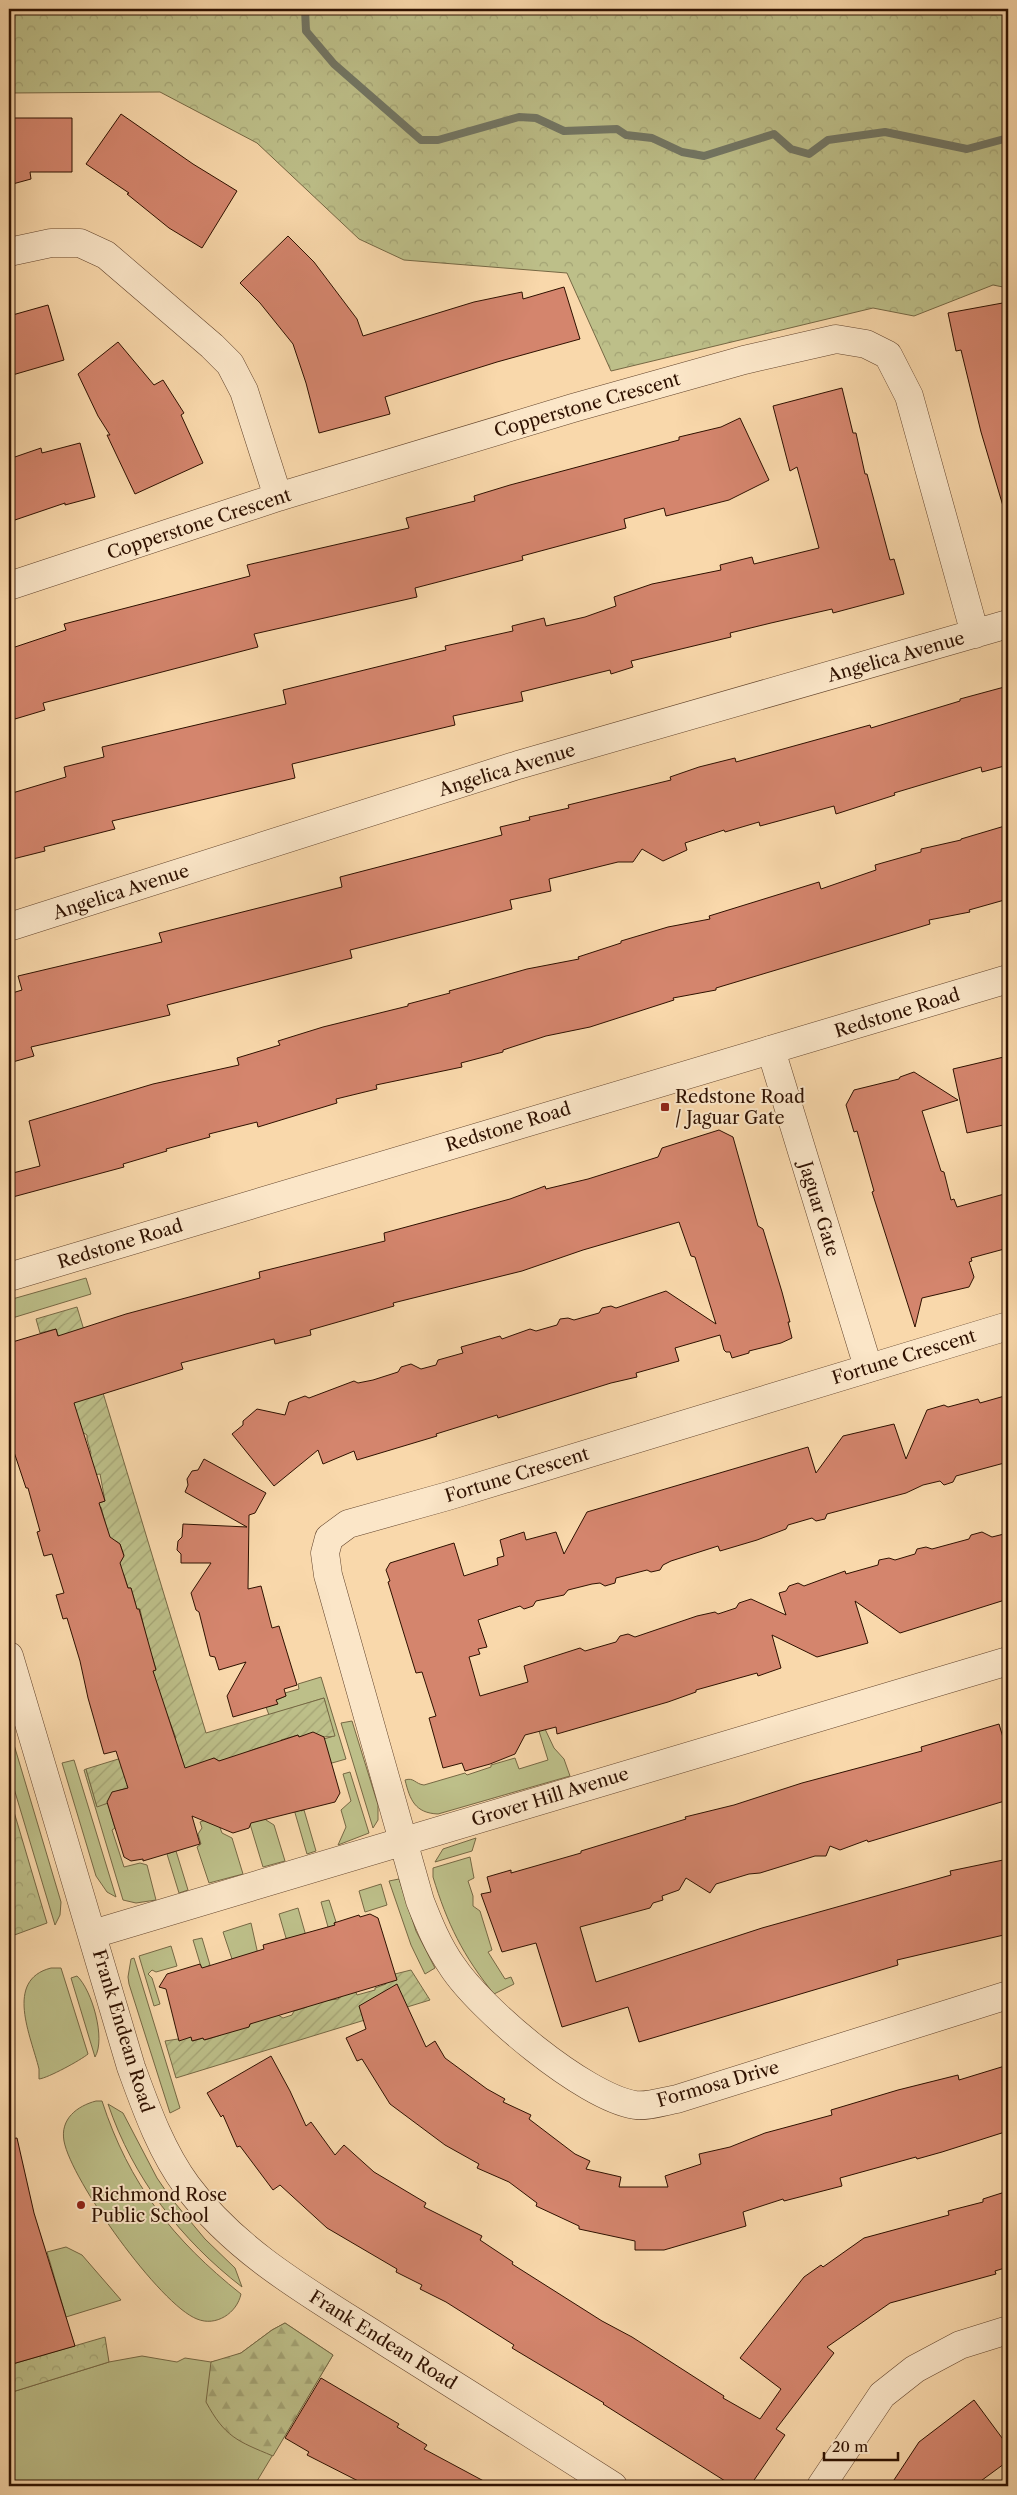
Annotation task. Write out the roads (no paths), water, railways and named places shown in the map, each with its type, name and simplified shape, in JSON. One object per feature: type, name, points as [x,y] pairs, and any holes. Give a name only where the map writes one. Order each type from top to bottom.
[{"type":"street","points":[[9,252],[51,243],[80,243],[106,255],[212,346],[230,364],[244,391],[278,497]]},
{"type":"street","name":"Copperstone Crescent","points":[[9,586],[278,497],[573,408],[744,360],[836,340],[866,344],[888,355],[909,396],[974,634]]},
{"type":"street","name":"Angelica Avenue","points":[[9,927],[518,766],[1008,624]]},
{"type":"street","name":"Redstone Road","points":[[9,1277],[1008,980]]},
{"type":"street","name":"Jaguar Gate","points":[[771,1050],[868,1367]]},
{"type":"street","name":"Fortune Crescent","points":[[405,1840],[328,1575],[325,1553],[329,1538],[348,1524],[448,1496],[1008,1326]]},
{"type":"street","name":"Frank Endean Road","points":[[9,1656],[131,2067],[163,2146],[187,2186],[216,2220],[284,2277],[613,2486]]},
{"type":"street","name":"Grover Hill Avenue","points":[[93,1934],[1008,1661]]},
{"type":"street","name":"Formosa Drive","points":[[405,1840],[426,1917],[432,1933],[452,1968],[486,2007],[519,2037],[566,2071],[603,2094],[636,2106],[677,2099],[1008,1995]]},
{"type":"street","points":[[821,2486],[882,2395],[916,2370],[960,2345],[1008,2330]]},
{"type":"waterway","points":[[305,9],[306,31],[334,64],[421,140],[438,140],[519,117],[536,118],[564,131],[617,129],[626,135],[652,138],[682,152],[704,156],[774,134],[791,149],[809,154],[828,140],[885,132],[967,149],[1008,138]]},
{"type":"place","name":"Redstone Road / Jaguar Gate","points":[[665,1107]]},
{"type":"place","name":"Richmond Rose Public School","points":[[81,2205]]}]
